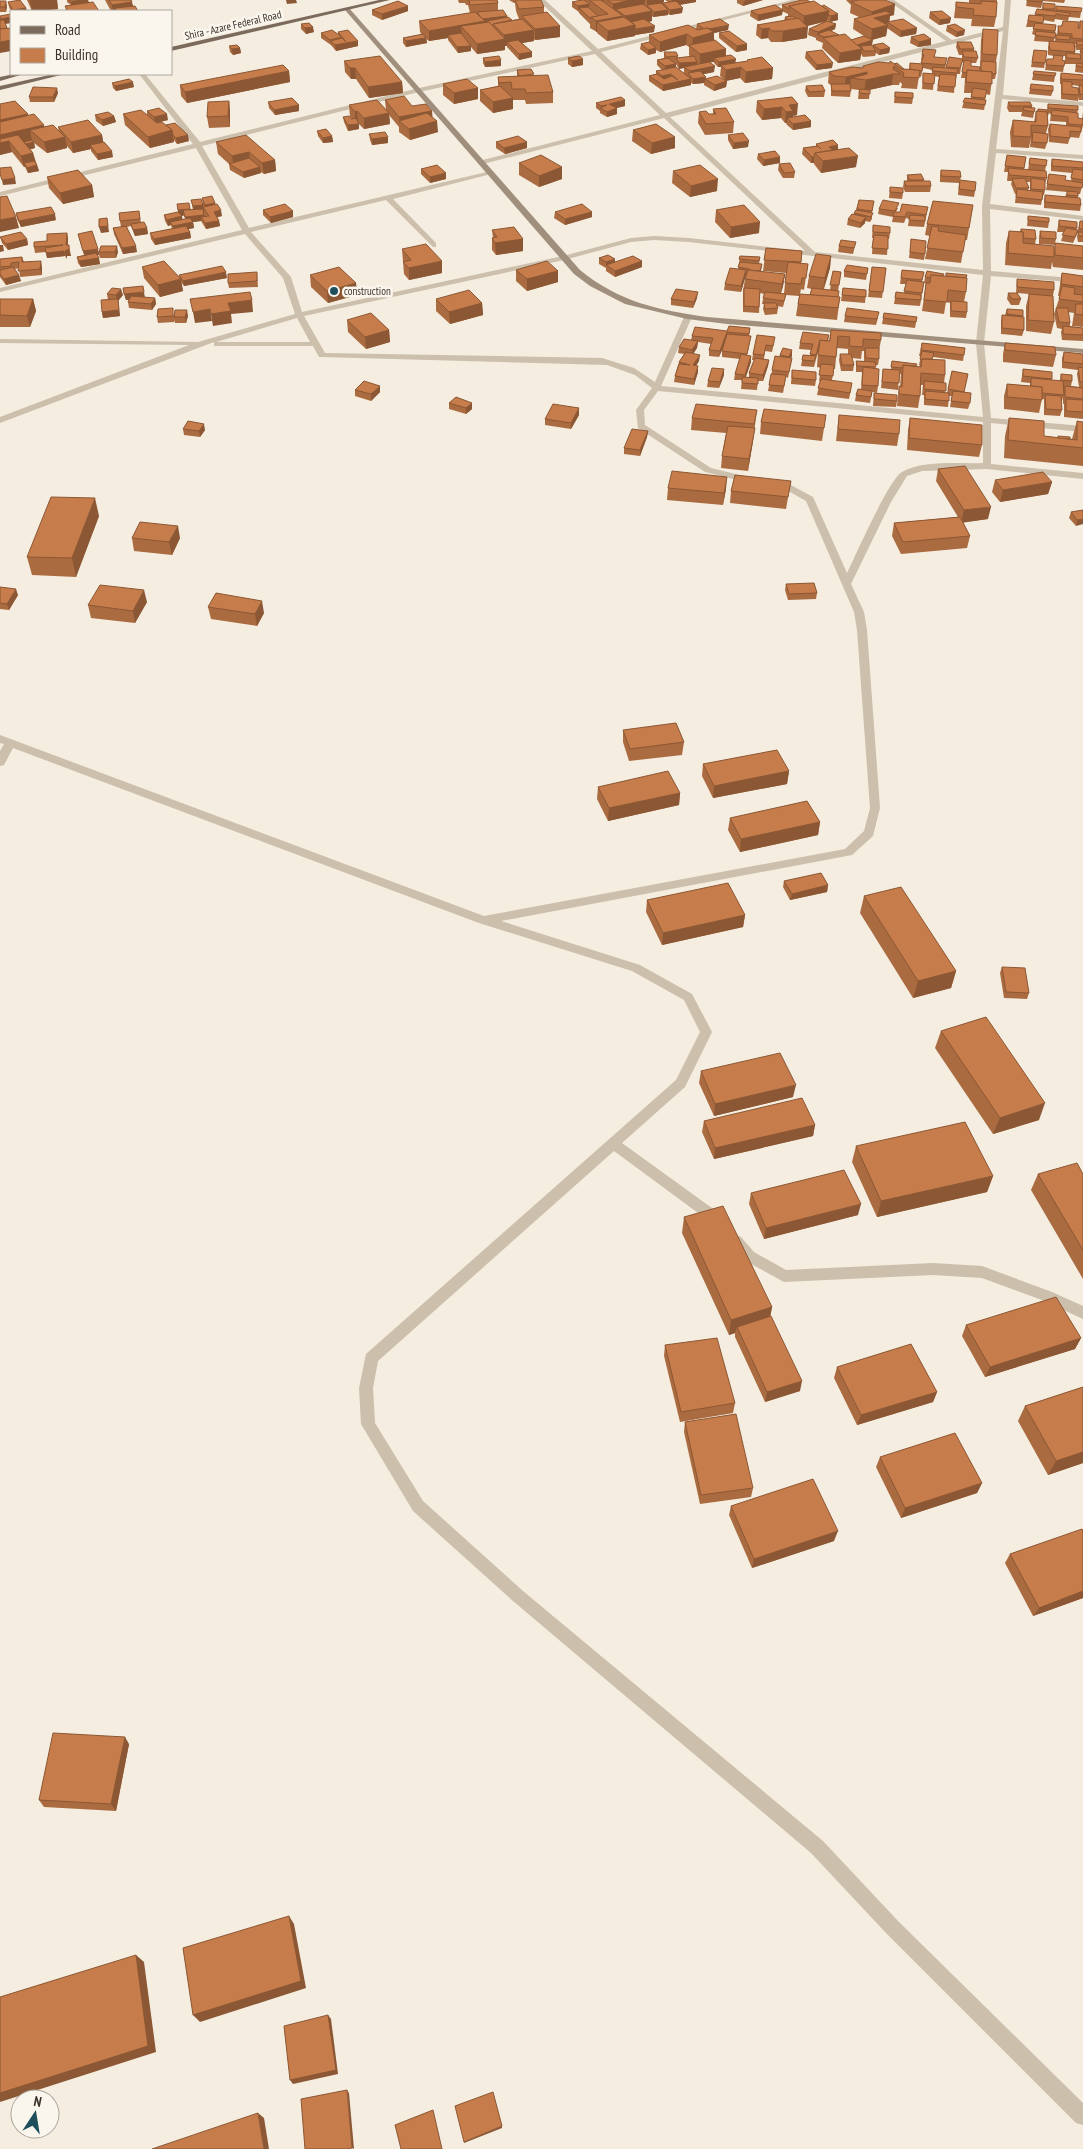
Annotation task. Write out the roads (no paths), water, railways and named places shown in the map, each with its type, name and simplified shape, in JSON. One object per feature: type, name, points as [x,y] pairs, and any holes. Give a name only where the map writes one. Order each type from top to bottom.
[{"type":"main road","name":"Shira - Azare Federal Road","points":[[172,49],[387,0]]},
{"type":"main road","points":[[0,78],[16,75]]},
{"type":"main road","points":[[0,88],[58,75]]},
{"type":"street","points":[[541,0],[812,254]]},
{"type":"street","points":[[0,194],[419,90],[595,52],[799,0]]},
{"type":"street","points":[[890,0],[951,42]]},
{"type":"street","points":[[987,466],[987,418],[980,342],[987,273],[986,206],[1008,0]]},
{"type":"street","points":[[347,9],[564,258],[592,286],[614,298],[644,308],[688,317],[736,323],[1083,351]]},
{"type":"street","points":[[482,163],[1006,28]]},
{"type":"street","points":[[143,75],[198,145],[247,232],[287,277],[299,315],[322,355],[602,362],[624,366],[648,378],[656,388],[1083,428]]},
{"type":"street","points":[[999,97],[1083,104]]},
{"type":"street","points":[[992,151],[1083,157]]},
{"type":"street","points":[[0,290],[491,173]]},
{"type":"street","points":[[387,197],[433,245]]},
{"type":"street","points":[[986,206],[1083,218]]},
{"type":"street","points":[[0,420],[203,344],[299,315],[564,258],[631,240],[654,238],[987,273],[1083,281]]},
{"type":"street","points":[[483,920],[848,852],[869,833],[875,808],[862,630],[859,612],[810,499],[786,486],[743,479],[708,470],[641,426],[640,410],[656,388],[688,317]]},
{"type":"street","points":[[0,341],[316,344]]},
{"type":"street","points":[[847,583],[886,502],[904,474],[921,468],[987,466],[1083,476]]},
{"type":"street","points":[[0,762],[5,741],[483,920],[636,968],[688,997],[706,1032],[681,1083],[371,1358],[366,1388],[368,1424],[418,1506],[518,1596],[817,1847],[892,1927],[1083,2116]]},
{"type":"street","points":[[613,1143],[720,1221],[749,1256],[784,1276],[932,1269],[982,1272],[1047,1296],[1083,1313]]},
{"type":"place","name":"construction","points":[[334,291]]}]
